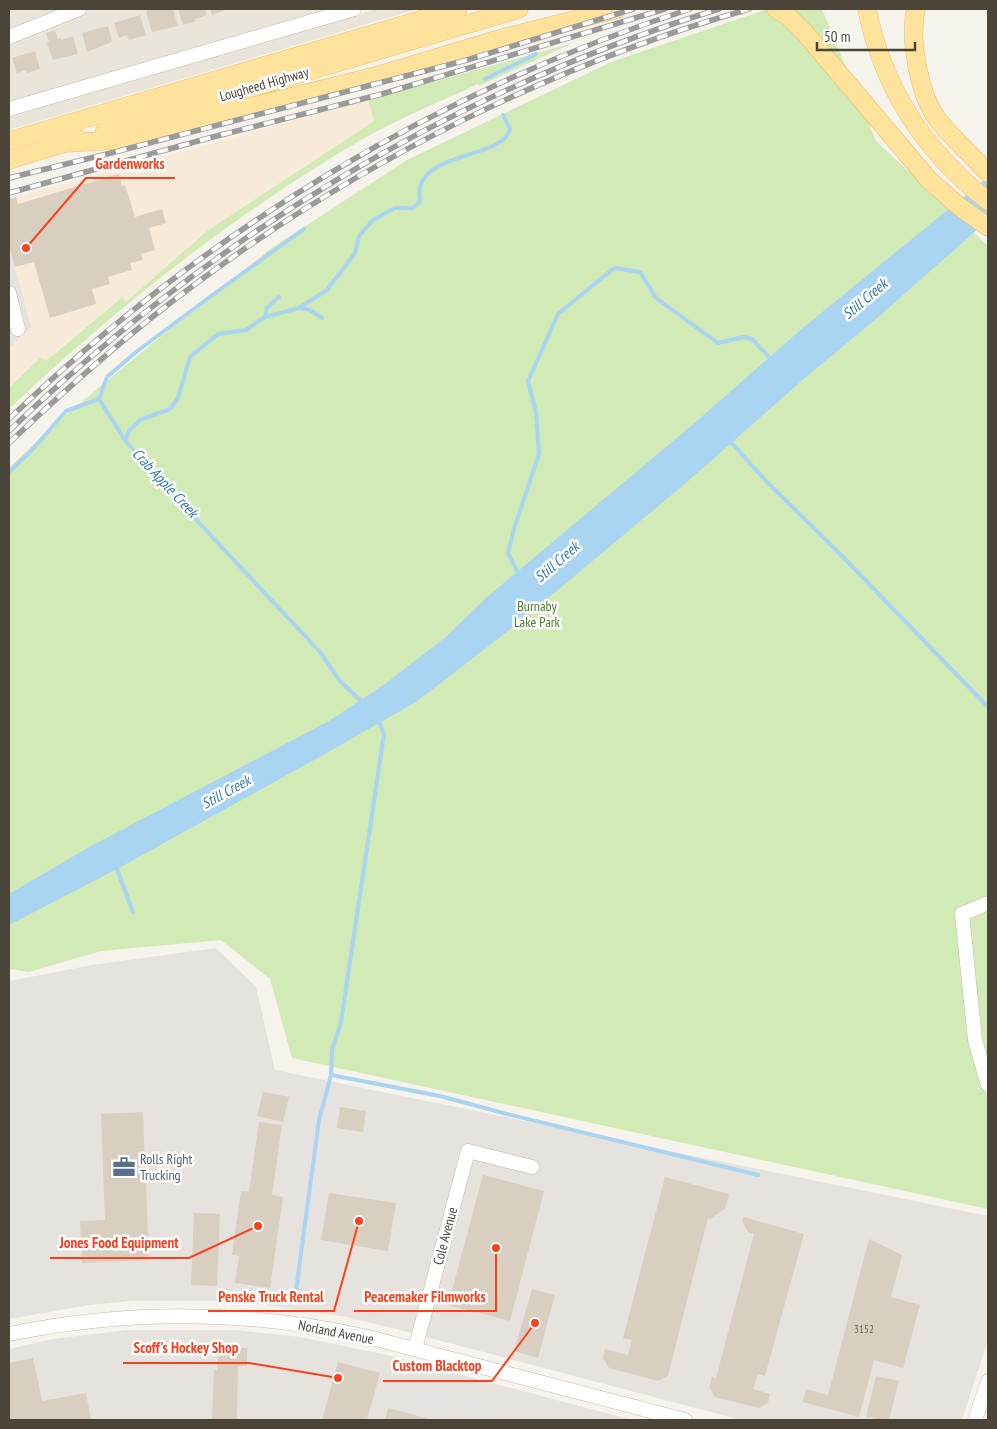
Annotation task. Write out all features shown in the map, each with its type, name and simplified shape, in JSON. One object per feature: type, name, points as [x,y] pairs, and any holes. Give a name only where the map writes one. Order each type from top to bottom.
[{"type":"main road","name":"Lougheed Highway","points":[[9,142],[458,9]]},
{"type":"main road","name":"Lougheed Highway","points":[[9,160],[519,9]]},
{"type":"main road","points":[[66,143],[117,140],[376,76],[492,41],[617,9]]},
{"type":"main road","points":[[776,9],[788,16],[805,33],[929,180],[960,207],[988,227]]},
{"type":"main road","points":[[867,9],[882,63],[906,112],[938,157],[988,201]]},
{"type":"main road","points":[[916,9],[914,34],[916,55],[919,76],[926,95],[937,118],[988,173]]},
{"type":"street","points":[[9,37],[79,9]]},
{"type":"street","points":[[9,109],[354,9]]},
{"type":"street","points":[[9,294],[18,329]]},
{"type":"street","points":[[988,902],[962,914],[975,1040],[988,1085]]},
{"type":"street","name":"Cole Avenue","points":[[415,1349],[468,1151],[532,1167]]},
{"type":"street","name":"Norland Avenue","points":[[9,1334],[76,1322],[162,1315],[270,1320],[324,1327],[685,1420]]},
{"type":"street","points":[[975,1420],[988,1381]]},
{"type":"shaded area","points":[[9,9],[327,9],[9,103]]},
{"type":"shaded area","points":[[377,9],[418,9],[9,130],[9,117]]},
{"type":"shaded area","points":[[368,100],[374,121],[207,231],[126,302],[121,297],[45,361],[41,357],[9,388],[9,199]]},
{"type":"shaded area","points":[[9,246],[31,327],[9,348]]},
{"type":"shaded area","points":[[216,948],[256,987],[275,1070],[988,1216],[988,1340],[962,1420],[741,1420],[347,1317],[266,1305],[216,1301],[130,1301],[90,1305],[9,1319],[9,981],[92,965]]},
{"type":"shaded area","points":[[127,1330],[236,1330],[300,1337],[387,1355],[632,1420],[9,1420],[9,1349],[53,1339]]},
{"type":"shaded area","points":[[410,1377],[456,1389],[448,1420],[434,1420],[400,1411]]},
{"type":"shaded area","points":[[461,1389],[511,1402],[506,1420],[452,1420]]},
{"type":"green space","name":"Burnaby Lake Park","points":[[768,9],[822,9],[876,141],[988,246],[988,1209],[292,1058],[270,979],[221,940],[101,951],[29,972],[9,969],[9,468],[56,423],[273,247],[407,160],[611,62]]},
{"type":"green space","points":[[573,43],[479,86],[478,84],[375,132],[267,199],[178,264],[134,299],[9,409],[9,388],[41,357],[46,361],[122,297],[126,302],[207,231],[374,121],[368,100]]},
{"type":"water","name":"Still Creek","points":[[988,177],[988,220],[687,482],[517,624],[416,702],[117,869],[9,925],[9,894],[91,846],[329,721],[385,684],[447,636],[487,597],[690,427],[804,327]]},
{"type":"building","points":[[173,9],[178,26],[152,32],[146,11]]},
{"type":"building","points":[[178,9],[205,9],[207,15],[183,25]]},
{"type":"building","points":[[210,9],[228,9],[212,15]]},
{"type":"building","points":[[140,15],[146,35],[129,40],[127,35],[119,38],[114,23]]},
{"type":"building","points":[[108,26],[112,42],[87,52],[82,33]]},
{"type":"building","points":[[55,30],[58,39],[61,38],[61,40],[73,36],[78,54],[53,60],[47,43],[49,42],[46,33]]},
{"type":"building","points":[[35,51],[40,69],[27,73],[26,70],[17,73],[12,58]]},
{"type":"building","points":[[119,174],[122,186],[125,185],[135,217],[162,209],[166,223],[149,228],[155,250],[141,254],[143,260],[130,263],[132,270],[108,277],[110,284],[92,289],[96,304],[50,318],[34,262],[15,267],[9,246],[9,199],[16,197],[18,204]]},
{"type":"building","points":[[263,1092],[289,1097],[283,1122],[257,1116]]},
{"type":"building","points":[[340,1107],[366,1111],[363,1132],[337,1128]]},
{"type":"building","name":"Rolls Right Trucking","points":[[143,1112],[149,1260],[82,1263],[80,1221],[105,1220],[101,1114]]},
{"type":"building","points":[[259,1122],[282,1125],[272,1195],[283,1197],[270,1288],[235,1283],[239,1256],[232,1255],[241,1191],[249,1192]]},
{"type":"building","points":[[483,1175],[544,1191],[510,1321],[448,1305]]},
{"type":"building","points":[[665,1177],[729,1194],[725,1209],[710,1219],[708,1218],[668,1376],[658,1381],[609,1368],[603,1358],[605,1349],[628,1355],[632,1340],[623,1338]]},
{"type":"building","points":[[329,1193],[396,1203],[388,1251],[321,1240]]},
{"type":"building","points":[[194,1213],[220,1214],[217,1286],[191,1285]]},
{"type":"building","points":[[743,1217],[804,1234],[765,1376],[758,1374],[753,1389],[770,1394],[768,1403],[759,1408],[715,1397],[709,1387],[712,1377],[716,1378],[754,1234],[748,1232],[742,1221]]},
{"type":"building","points":[[869,1239],[902,1255],[891,1297],[920,1305],[903,1368],[874,1360],[859,1417],[803,1402],[806,1389],[828,1395]]},
{"type":"building","points":[[532,1289],[555,1295],[538,1358],[514,1351]]},
{"type":"building","points":[[218,1346],[247,1348],[247,1366],[238,1366],[237,1420],[212,1420],[214,1370],[217,1370]]},
{"type":"building","points":[[33,1358],[42,1401],[86,1393],[91,1420],[9,1420],[9,1363]]},
{"type":"building","points":[[338,1362],[380,1373],[367,1420],[322,1420]]},
{"type":"building","points":[[876,1376],[899,1381],[889,1420],[866,1417]]},
{"type":"building","points":[[388,1408],[400,1411],[432,1420],[385,1420]]},
{"type":"waterway","name":"Crab Apple Creek","points":[[485,79],[536,54]]},
{"type":"waterway","name":"Crab Apple Creek","points":[[363,703],[340,681],[320,652],[173,495],[125,440],[129,431],[140,420],[170,409],[178,398],[190,357],[218,334],[246,330],[265,317],[299,308],[327,290],[355,253],[359,236],[373,220],[395,208],[413,208],[420,202],[420,187],[425,177],[433,170],[457,158],[484,150],[505,138],[510,129],[503,115]]},
{"type":"waterway","points":[[9,472],[32,450],[66,411],[99,399],[107,377],[136,352],[304,229]]},
{"type":"waterway","points":[[519,575],[508,553],[539,454],[536,412],[528,381],[558,314],[614,268],[640,272],[656,298],[718,343],[744,337],[752,339],[772,360]]},
{"type":"waterway","points":[[265,317],[267,308],[279,297]]},
{"type":"waterway","points":[[300,308],[310,310],[322,318]]},
{"type":"waterway","points":[[99,399],[125,440]]},
{"type":"waterway","points":[[729,440],[767,482],[841,555],[988,707]]},
{"type":"waterway","points":[[295,1298],[319,1120],[331,1075],[332,1050],[341,1022],[384,734],[378,719]]},
{"type":"waterway","points":[[115,864],[133,912]]},
{"type":"waterway","points":[[331,1075],[440,1096],[758,1175]]},
{"type":"railway","points":[[9,178],[467,60],[633,9]]},
{"type":"railway","points":[[9,193],[209,138],[382,94],[665,9]]},
{"type":"railway","points":[[9,419],[83,352],[161,288],[242,230],[326,175],[413,126],[503,82],[595,43],[690,9]]},
{"type":"railway","points":[[9,431],[86,361],[167,295],[252,234],[339,178],[430,128],[524,82],[620,43],[719,9]]},
{"type":"railway","points":[[9,443],[99,361],[194,285],[258,240],[323,198],[391,158],[460,122],[530,89],[602,59],[675,32],[749,9]]},
{"type":"place","name":"Gardenworks","points":[[26,248]]},
{"type":"place","name":"Rolls Right Trucking","points":[[124,1167]]},
{"type":"place","name":"Penske Truck Rental","points":[[359,1221]]},
{"type":"place","name":"Jones Food Equipment","points":[[258,1226]]},
{"type":"place","name":"Peacemaker Filmworks","points":[[496,1248]]},
{"type":"place","name":"Custom Blacktop","points":[[535,1323]]},
{"type":"place","name":"Scoff's Hockey Shop","points":[[338,1378]]}]
